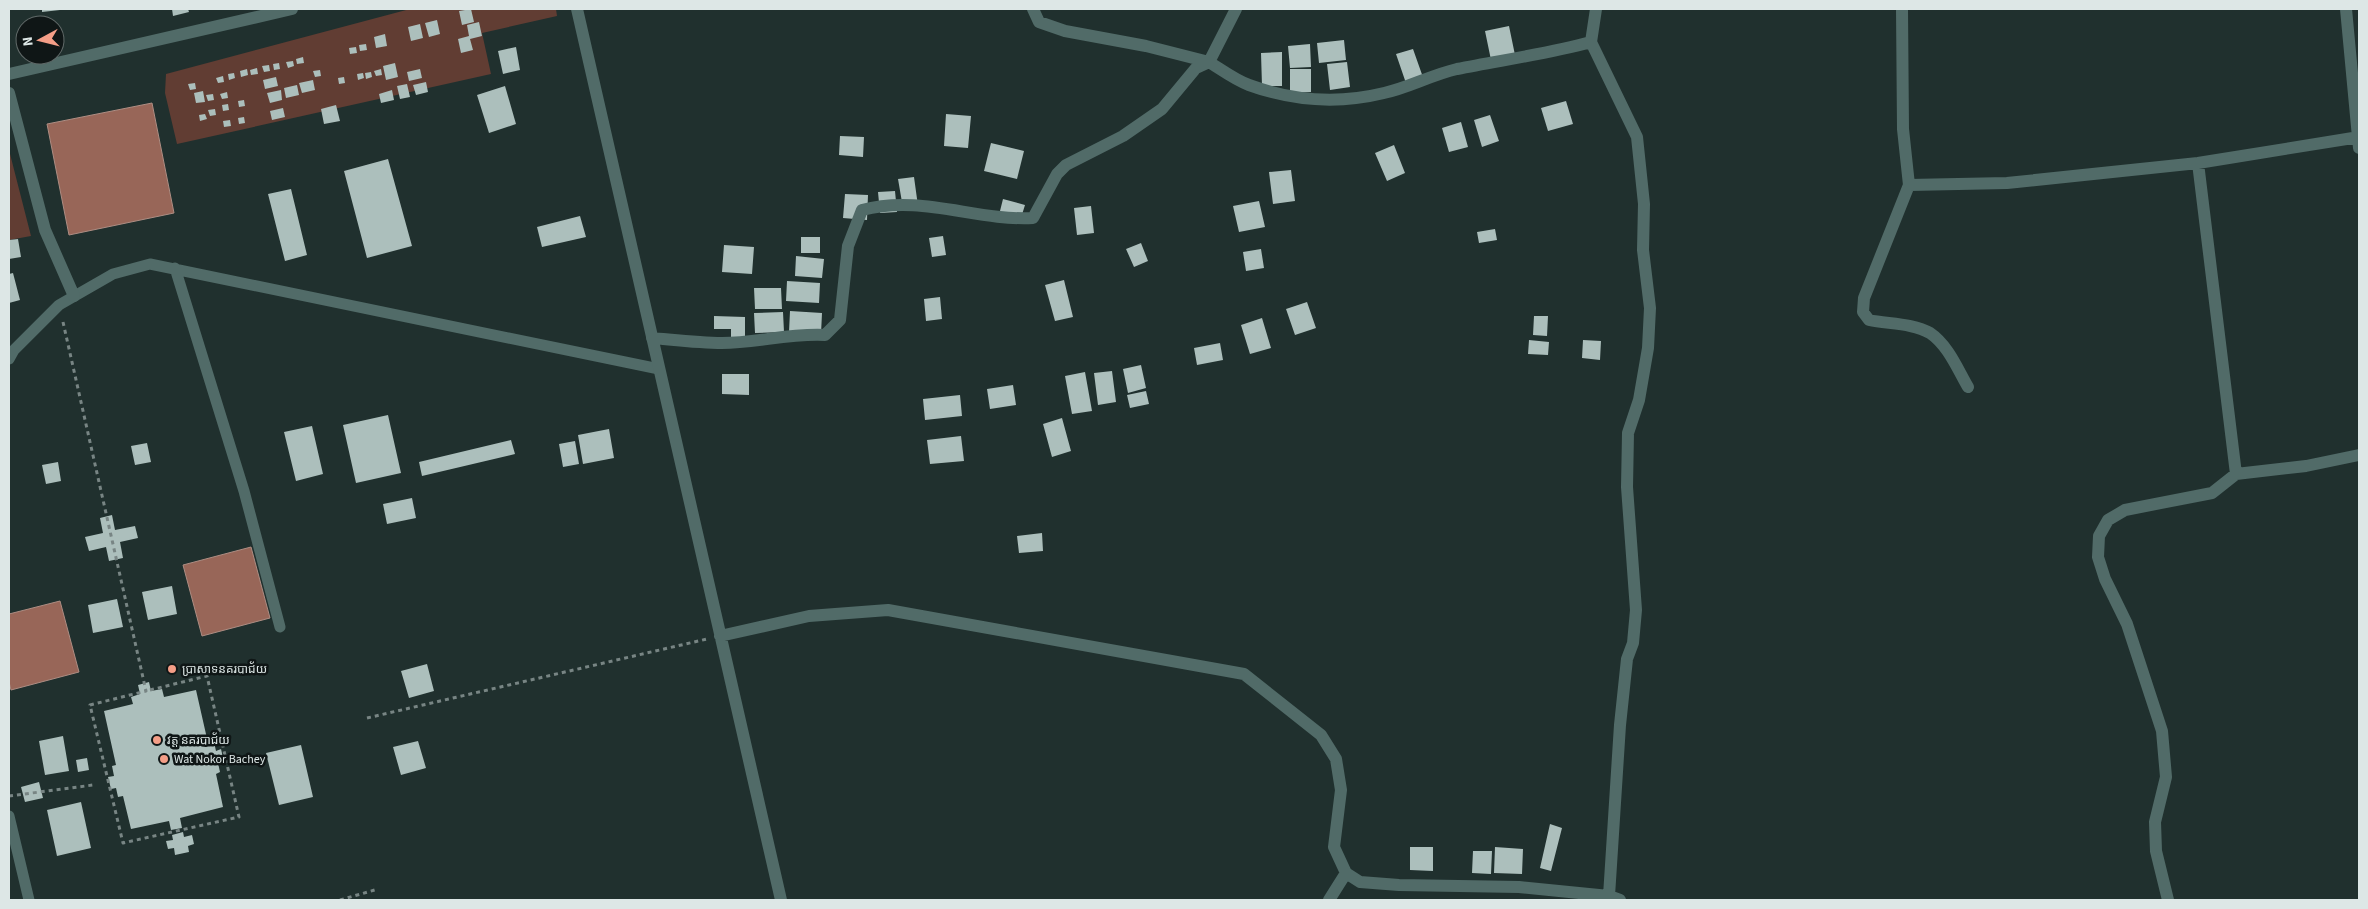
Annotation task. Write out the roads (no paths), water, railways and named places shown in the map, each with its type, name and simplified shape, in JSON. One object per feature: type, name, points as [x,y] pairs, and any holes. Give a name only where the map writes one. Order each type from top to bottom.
[{"type":"street","points":[[9,74],[292,9]]},
{"type":"street","points":[[577,9],[781,900]]},
{"type":"street","points":[[1033,9],[1039,22],[1065,31],[1146,46],[1209,62],[1247,85],[1288,96],[1324,101],[1385,93],[1419,80],[1455,70],[1559,51],[1591,42]]},
{"type":"street","points":[[652,338],[721,343],[754,341],[799,334],[825,335],[840,320],[848,246],[862,210],[874,207],[920,204],[1016,219],[1033,218],[1057,174],[1066,165],[1123,136],[1162,109],[1196,68],[1209,62],[1236,9]]},
{"type":"street","points":[[720,636],[809,616],[888,610],[1244,674],[1321,735],[1336,759],[1341,790],[1334,846],[1346,873],[1360,882],[1399,885],[1519,887],[1614,898],[1618,742],[1627,660],[1633,643],[1636,610],[1626,487],[1628,432],[1639,400],[1648,348],[1650,308],[1643,250],[1644,204],[1637,137],[1591,42],[1596,9]]},
{"type":"street","points":[[1902,9],[1903,129],[1909,185],[1864,298],[1863,312],[1869,320],[1907,326],[1930,333],[1944,347],[1968,387]]},
{"type":"street","points":[[1909,185],[2007,183],[2198,163],[2359,141],[2346,9]]},
{"type":"street","points":[[9,93],[45,230],[74,296]]},
{"type":"street","points":[[2198,163],[2236,474]]},
{"type":"street","points":[[2168,900],[2156,851],[2155,822],[2166,777],[2162,731],[2127,624],[2105,579],[2098,557],[2099,536],[2108,520],[2125,510],[2212,492],[2236,474],[2306,466],[2359,455]]},
{"type":"street","points":[[1328,900],[1346,873]]},
{"type":"lane","points":[[9,359],[14,350],[60,304],[114,274],[150,264],[659,369]]},
{"type":"lane","points":[[175,268],[244,491],[280,627]]},
{"type":"lane","points":[[9,816],[30,900]]},
{"type":"place","name":"ប្រាសាទនគរបាជ័យ","points":[[172,669]]},
{"type":"place","name":"វត្ត នគរបាជ័យ","points":[[157,740]]},
{"type":"place","name":"Wat Nokor Bachey","points":[[164,759]]}]
